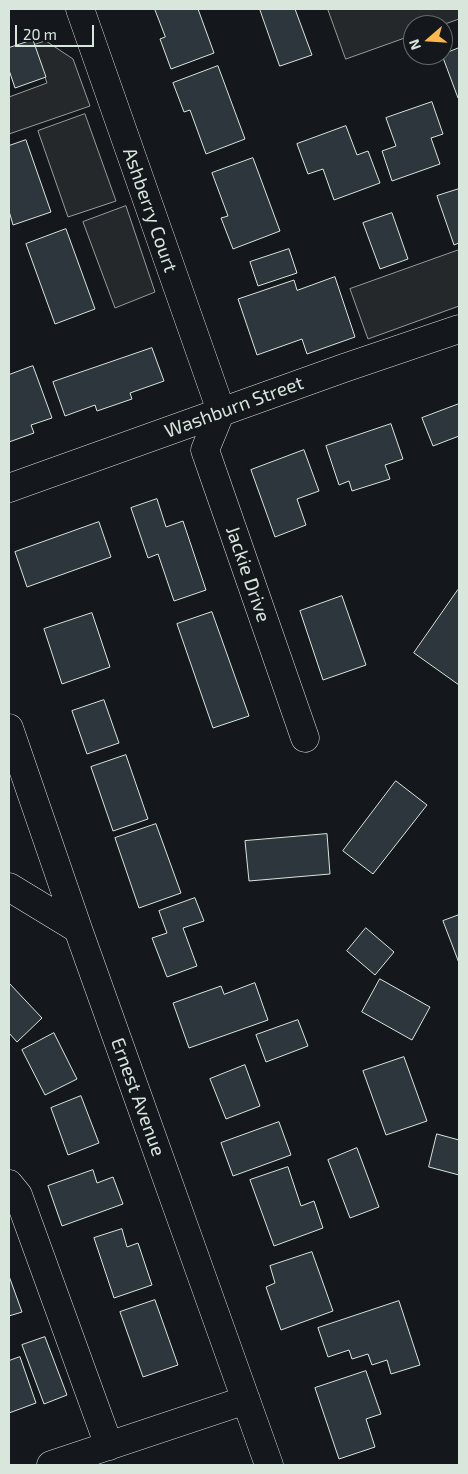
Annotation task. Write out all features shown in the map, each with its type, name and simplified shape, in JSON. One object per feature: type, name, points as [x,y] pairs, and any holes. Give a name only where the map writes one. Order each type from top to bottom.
[{"type":"street","name":"Ashberry Court","points":[[80,9],[221,411]]},
{"type":"street","name":"Washburn Street","points":[[9,488],[221,411],[459,329]]},
{"type":"street","name":"Jackie Drive","points":[[221,411],[205,450],[304,738]]},
{"type":"street","name":"Ernest Avenue","points":[[9,728],[78,929],[269,1465]]},
{"type":"street","points":[[9,887],[78,929]]},
{"type":"street","points":[[9,1184],[18,1195],[109,1446]]},
{"type":"street","points":[[51,1465],[246,1400]]},
{"type":"shaded area","points":[[328,9],[459,9],[459,19],[453,21],[453,15],[403,15],[403,39],[346,59]]},
{"type":"shaded area","points":[[46,41],[73,59],[90,106],[9,134],[9,97],[47,83],[34,45]]},
{"type":"shaded area","points":[[85,114],[116,201],[68,217],[38,131]]},
{"type":"shaded area","points":[[126,206],[155,292],[115,308],[83,222]]},
{"type":"shaded area","points":[[459,250],[459,306],[368,339],[350,289]]},
{"type":"building","points":[[155,9],[198,9],[214,53],[171,69],[160,39],[165,37]]},
{"type":"building","points":[[260,9],[295,9],[312,55],[280,66]]},
{"type":"building","points":[[33,40],[46,77],[15,88],[9,70],[9,48]]},
{"type":"building","points":[[459,48],[458,98],[446,65],[453,65],[453,50]]},
{"type":"building","points":[[218,66],[245,139],[206,154],[190,110],[184,112],[173,83]]},
{"type":"building","points":[[432,102],[443,134],[431,138],[440,164],[392,181],[382,151],[396,146],[386,118]]},
{"type":"building","points":[[346,126],[357,155],[368,151],[380,183],[334,200],[323,169],[308,174],[297,144]]},
{"type":"building","points":[[26,140],[51,212],[13,225],[9,211],[9,146]]},
{"type":"building","points":[[253,158],[280,231],[233,249],[221,218],[228,216],[212,173]]},
{"type":"building","points":[[459,189],[459,243],[454,245],[437,196]]},
{"type":"building","points":[[392,213],[408,259],[380,269],[363,223]]},
{"type":"building","points":[[66,229],[95,309],[55,324],[26,244]]},
{"type":"building","points":[[289,249],[297,273],[258,286],[250,262]]},
{"type":"building","points":[[335,277],[355,337],[307,354],[302,339],[257,355],[238,299],[294,280],[297,290]]},
{"type":"building","points":[[152,348],[164,381],[130,393],[132,399],[97,411],[95,405],[65,416],[53,382]]},
{"type":"building","points":[[33,366],[52,418],[31,425],[34,433],[9,442],[9,375]]},
{"type":"building","points":[[459,404],[459,436],[433,446],[422,418]]},
{"type":"building","points":[[391,424],[403,459],[385,465],[390,479],[352,491],[349,481],[339,485],[326,446]]},
{"type":"building","points":[[304,450],[319,491],[297,499],[306,525],[275,537],[251,470]]},
{"type":"building","points":[[157,499],[166,527],[183,521],[206,590],[174,601],[158,554],[148,558],[131,508]]},
{"type":"building","points":[[99,522],[111,557],[27,587],[15,552]]},
{"type":"building","points":[[459,591],[459,685],[414,653]]},
{"type":"building","points":[[342,596],[366,665],[323,680],[300,611]]},
{"type":"building","points":[[212,612],[249,716],[213,728],[177,624]]},
{"type":"building","points":[[92,613],[110,667],[62,684],[44,629]]},
{"type":"building","points":[[104,700],[119,743],[87,754],[72,711]]},
{"type":"building","points":[[126,755],[148,819],[113,831],[91,767]]},
{"type":"building","points":[[396,781],[427,805],[373,874],[343,851]]},
{"type":"building","points":[[156,824],[181,893],[139,908],[115,838]]},
{"type":"building","points":[[327,834],[330,874],[249,881],[245,841]]},
{"type":"building","points":[[195,898],[204,921],[183,928],[197,966],[167,977],[152,938],[167,933],[159,911]]},
{"type":"building","points":[[459,915],[459,963],[443,921]]},
{"type":"building","points":[[366,928],[394,952],[375,975],[347,951]]},
{"type":"building","points":[[380,979],[430,1007],[412,1040],[362,1012]]},
{"type":"building","points":[[9,983],[42,1018],[17,1042],[9,1033]]},
{"type":"building","points":[[255,983],[268,1020],[189,1048],[173,1003],[221,986],[224,994]]},
{"type":"building","points":[[298,1020],[308,1046],[266,1062],[256,1035]]},
{"type":"building","points":[[54,1033],[77,1079],[45,1095],[22,1050]]},
{"type":"building","points":[[404,1057],[427,1121],[386,1135],[363,1071]]},
{"type":"building","points":[[245,1065],[260,1106],[226,1119],[210,1079]]},
{"type":"building","points":[[81,1096],[99,1143],[68,1155],[51,1108]]},
{"type":"building","points":[[279,1122],[291,1155],[233,1176],[221,1143]]},
{"type":"building","points":[[437,1134],[459,1140],[459,1175],[429,1167]]},
{"type":"building","points":[[357,1148],[379,1207],[350,1218],[328,1160]]},
{"type":"building","points":[[288,1167],[301,1206],[314,1201],[323,1228],[274,1246],[250,1180]]},
{"type":"building","points":[[93,1170],[97,1183],[113,1177],[123,1204],[62,1226],[48,1186]]},
{"type":"building","points":[[122,1229],[127,1247],[138,1243],[152,1285],[114,1298],[94,1238]]},
{"type":"building","points":[[312,1252],[333,1311],[281,1330],[266,1287],[275,1283],[270,1266]]},
{"type":"building","points":[[9,1276],[22,1312],[9,1316]]},
{"type":"building","points":[[155,1300],[178,1365],[143,1377],[120,1312]]},
{"type":"building","points":[[399,1301],[420,1365],[391,1374],[387,1360],[372,1365],[368,1354],[352,1359],[349,1350],[328,1357],[318,1328]]},
{"type":"building","points":[[45,1337],[67,1395],[44,1404],[22,1345]]},
{"type":"building","points":[[20,1357],[36,1403],[9,1413],[9,1361]]},
{"type":"building","points":[[366,1371],[381,1414],[366,1419],[375,1447],[339,1459],[315,1388]]}]
